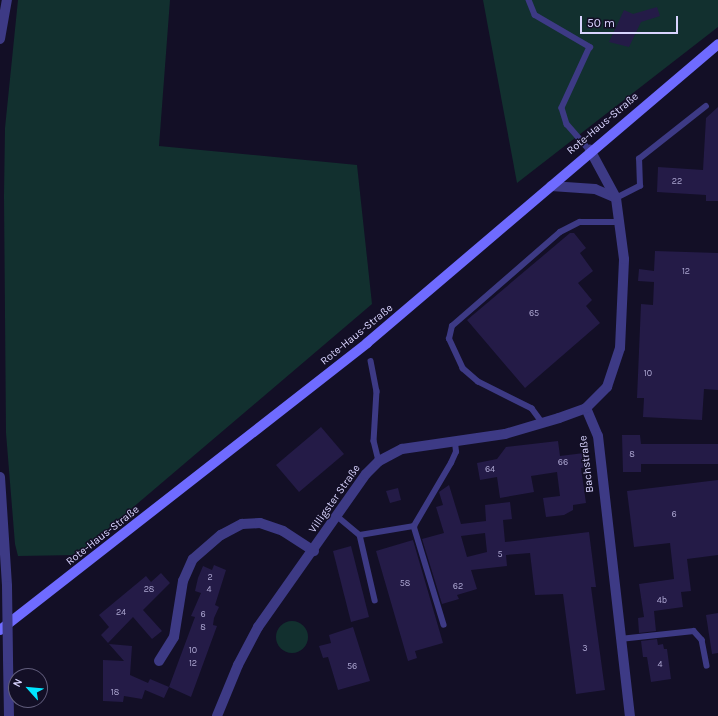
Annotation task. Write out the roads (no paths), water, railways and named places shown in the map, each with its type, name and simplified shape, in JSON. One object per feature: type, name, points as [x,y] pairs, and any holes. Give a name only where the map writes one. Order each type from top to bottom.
[{"type":"main road","name":"Rote-Haus-Straße","points":[[0,630],[367,343],[551,186],[590,150],[718,44]]},
{"type":"street","points":[[0,39],[7,0]]},
{"type":"street","points":[[586,408],[607,387],[620,348],[624,259],[616,198],[590,150]]},
{"type":"street","points":[[551,186],[595,189],[616,198]]},
{"type":"street","name":"Villigster Straße","points":[[217,716],[238,665],[258,627],[314,551],[366,474],[379,461],[402,449],[504,434],[586,408]]},
{"type":"street","name":"Bachstraße","points":[[586,408],[598,436],[630,716]]},
{"type":"street","points":[[0,477],[3,573],[7,586],[9,716]]},
{"type":"street","points":[[159,661],[174,637],[182,581],[193,559],[221,535],[242,524],[260,523],[283,531],[314,551]]},
{"type":"lane","points":[[529,0],[535,15],[590,47],[562,108],[567,124],[590,150]]},
{"type":"lane","points":[[616,198],[640,186],[639,159],[706,106]]},
{"type":"lane","points":[[542,423],[532,409],[478,382],[463,369],[449,338],[452,326],[560,232],[580,222],[619,222]]},
{"type":"lane","points":[[371,361],[377,391],[374,441],[379,461]]},
{"type":"lane","points":[[444,625],[414,526],[451,463],[456,452],[454,442]]},
{"type":"lane","points":[[337,516],[360,535],[375,600]]},
{"type":"lane","points":[[360,535],[414,526]]},
{"type":"lane","points":[[620,639],[694,631],[702,640],[707,666]]}]
